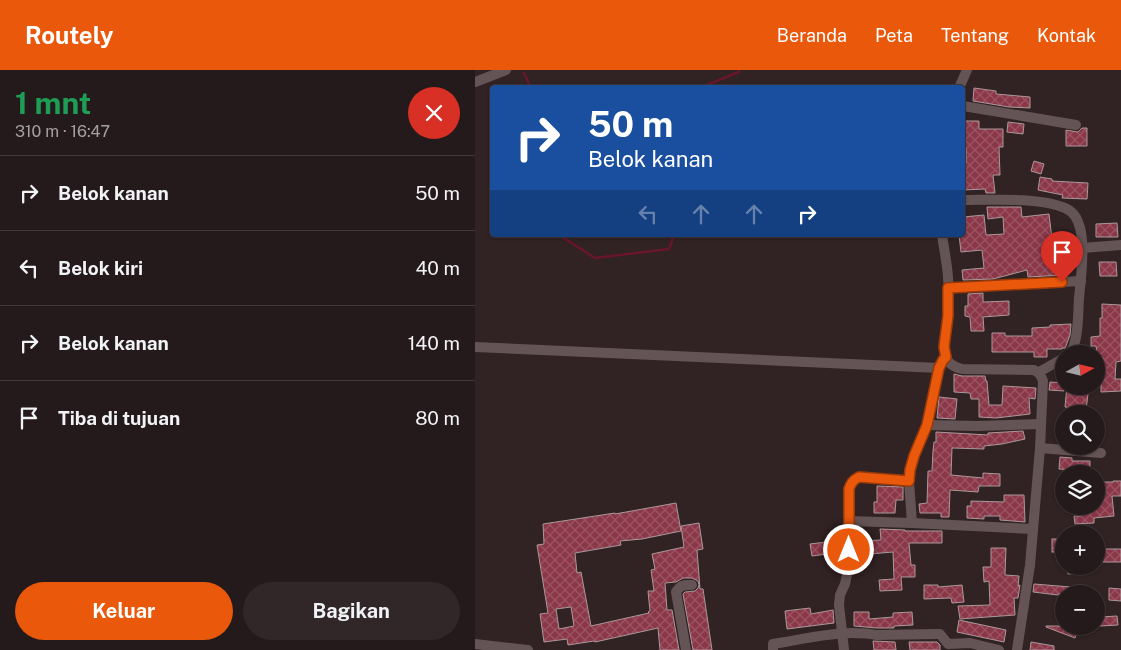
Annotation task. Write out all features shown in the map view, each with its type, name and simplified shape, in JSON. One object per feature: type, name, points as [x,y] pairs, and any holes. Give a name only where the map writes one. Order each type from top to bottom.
[{"type":"street","points":[[475,82],[506,70]]},
{"type":"street","points":[[960,85],[967,70]]},
{"type":"street","points":[[965,106],[1076,125]]},
{"type":"street","points":[[965,200],[1013,200],[1052,204],[1074,214],[1081,230],[1082,248],[1081,281],[1074,345]]},
{"type":"street","points":[[942,237],[948,288],[948,316],[944,347],[949,362],[954,367],[962,369],[1029,370],[1039,372],[1055,363]]},
{"type":"street","points":[[1082,248],[1121,245]]},
{"type":"street","points":[[948,288],[1081,281]]},
{"type":"street","points":[[475,346],[939,368]]},
{"type":"street","points":[[912,523],[910,470],[927,425],[939,368],[946,357]]},
{"type":"street","points":[[1017,650],[1030,565],[1040,448],[1043,388],[1039,372]]},
{"type":"street","points":[[927,425],[1041,424]]},
{"type":"street","points":[[1040,448],[1055,449]]},
{"type":"street","points":[[844,650],[839,605],[849,565],[850,484],[859,477],[909,481]]},
{"type":"street","points":[[849,521],[1032,528]]},
{"type":"street","points":[[686,650],[677,592],[679,587],[692,585]]},
{"type":"street","points":[[773,650],[773,644],[842,633],[870,633],[876,635],[940,634],[949,644],[970,643],[999,650]]},
{"type":"street","points":[[475,644],[528,650]]},
{"type":"building","points":[[974,88],[996,91],[996,94],[1030,97],[1030,108],[1009,107],[973,101]]},
{"type":"building","points":[[965,121],[979,121],[979,129],[1003,129],[1003,147],[999,147],[1000,175],[993,175],[995,193],[986,193],[985,189],[965,190]]},
{"type":"building","points":[[1008,122],[1024,124],[1023,134],[1007,132]]},
{"type":"building","points":[[1082,128],[1087,128],[1087,146],[1066,146],[1066,130],[1078,132]]},
{"type":"building","points":[[1034,161],[1044,164],[1041,174],[1031,171]]},
{"type":"building","points":[[1040,177],[1052,179],[1052,181],[1088,183],[1087,199],[1062,198],[1063,195],[1038,190]]},
{"type":"building","points":[[987,207],[1021,207],[1022,217],[1049,214],[1052,239],[1075,237],[1075,258],[1060,259],[1062,275],[1028,277],[1027,270],[993,279],[963,280],[962,270],[984,268],[982,250],[961,252],[959,237],[965,237],[965,217],[984,215],[986,235],[1004,234],[1003,217],[988,219]]},
{"type":"building","points":[[1117,223],[1118,237],[1096,237],[1096,224]]},
{"type":"building","points":[[1099,262],[1116,262],[1117,276],[1100,276]]},
{"type":"building","points":[[983,293],[983,302],[1009,301],[1009,315],[983,317],[984,331],[971,331],[970,317],[965,316],[965,306],[968,306],[968,294]]},
{"type":"building","points":[[1102,304],[1121,305],[1121,361],[1116,362],[1115,379],[1121,379],[1121,391],[1105,392],[1105,345],[1091,345],[1091,337],[1100,336],[1100,318],[1102,318]]},
{"type":"building","points":[[1071,324],[1066,345],[1055,345],[1055,349],[1047,349],[1047,357],[1034,357],[1034,352],[992,352],[992,333],[1005,333],[1005,336],[1032,336],[1032,328],[1050,327],[1050,325]]},
{"type":"building","points":[[954,374],[985,376],[989,405],[1002,405],[1003,386],[1036,388],[1035,399],[1029,398],[1030,414],[996,418],[979,417],[979,399],[971,399],[970,393],[954,392]]},
{"type":"building","points":[[1050,382],[1055,382],[1055,390],[1049,390]]},
{"type":"building","points":[[1066,395],[1088,395],[1087,405],[1065,405]]},
{"type":"building","points":[[939,397],[957,399],[955,419],[937,418]]},
{"type":"building","points":[[1023,431],[1025,439],[984,446],[984,449],[952,448],[951,475],[983,478],[983,473],[1000,474],[1000,486],[979,486],[978,492],[950,490],[949,517],[941,517],[941,513],[920,513],[919,504],[927,503],[928,471],[932,471],[936,432],[988,435],[988,433]]},
{"type":"building","points":[[1060,457],[1072,458],[1072,461],[1090,461],[1090,465],[1059,465]]},
{"type":"building","points":[[1121,481],[1121,496],[1112,496],[1114,516],[1094,518],[1094,523],[1075,524],[1074,516],[1105,515],[1105,482]]},
{"type":"building","points":[[877,486],[903,487],[903,500],[896,500],[895,513],[874,513],[874,502],[877,502]]},
{"type":"building","points":[[1004,495],[1024,495],[1025,522],[1000,520],[1000,516],[984,516],[984,519],[967,518],[967,506],[971,506],[971,501],[1004,502]]},
{"type":"building","points":[[676,503],[681,531],[642,539],[620,541],[621,545],[575,553],[577,573],[581,572],[591,626],[649,613],[648,591],[654,591],[651,570],[655,569],[652,554],[684,547],[681,526],[699,523],[703,549],[697,550],[700,589],[703,589],[712,650],[693,650],[683,594],[695,591],[698,588],[698,581],[692,578],[683,578],[676,582],[665,583],[667,610],[672,610],[679,650],[660,650],[658,628],[595,642],[568,645],[567,639],[544,642],[540,614],[548,613],[537,545],[544,544],[543,524]],"holes":[[[571,607],[574,626],[559,629],[556,609]]]},
{"type":"building","points":[[880,529],[942,531],[942,543],[909,543],[911,565],[915,565],[915,577],[901,577],[902,590],[880,591],[879,580],[894,579],[893,552],[858,555],[858,541],[881,540]]},
{"type":"building","points":[[1052,539],[1055,539],[1055,552],[1052,552]]},
{"type":"building","points":[[842,540],[842,552],[812,556],[810,544]]},
{"type":"building","points":[[991,548],[1006,548],[1005,575],[1019,576],[1018,598],[1014,598],[1015,615],[960,619],[958,606],[990,605],[989,581],[984,582],[983,567],[991,567]]},
{"type":"building","points":[[1105,549],[1121,549],[1121,562],[1105,562]]},
{"type":"building","points":[[1034,584],[1055,586],[1055,595],[1033,592]]},
{"type":"building","points":[[924,585],[938,585],[938,587],[962,585],[964,602],[952,603],[951,598],[924,599]]},
{"type":"building","points":[[1109,588],[1121,589],[1121,601],[1109,600]]},
{"type":"building","points":[[810,608],[811,614],[833,610],[834,623],[787,629],[785,611]]},
{"type":"building","points":[[854,612],[869,612],[869,619],[893,617],[893,613],[912,612],[913,625],[894,626],[894,628],[854,626]]},
{"type":"building","points":[[1117,616],[1118,625],[1105,626],[1105,617]]},
{"type":"building","points":[[959,620],[1006,630],[1004,642],[957,632]]},
{"type":"building","points":[[1055,626],[1055,630],[1046,627]]},
{"type":"building","points":[[873,641],[895,642],[896,650],[874,650]]},
{"type":"building","points":[[909,642],[937,642],[940,645],[940,650],[910,650]]},
{"type":"building","points":[[1031,642],[1054,646],[1054,650],[1030,650]]},
{"type":"waterway","points":[[706,85],[739,72],[739,70]]},
{"type":"waterway","points":[[524,73],[530,85]]},
{"type":"waterway","points":[[562,237],[595,258],[669,249],[673,237]]},
{"type":"route","points":[[849,550],[849,489],[853,480],[859,477],[909,481],[914,456],[927,425],[937,374],[940,364],[946,357],[944,347],[948,316],[948,288],[1062,282]]}]
